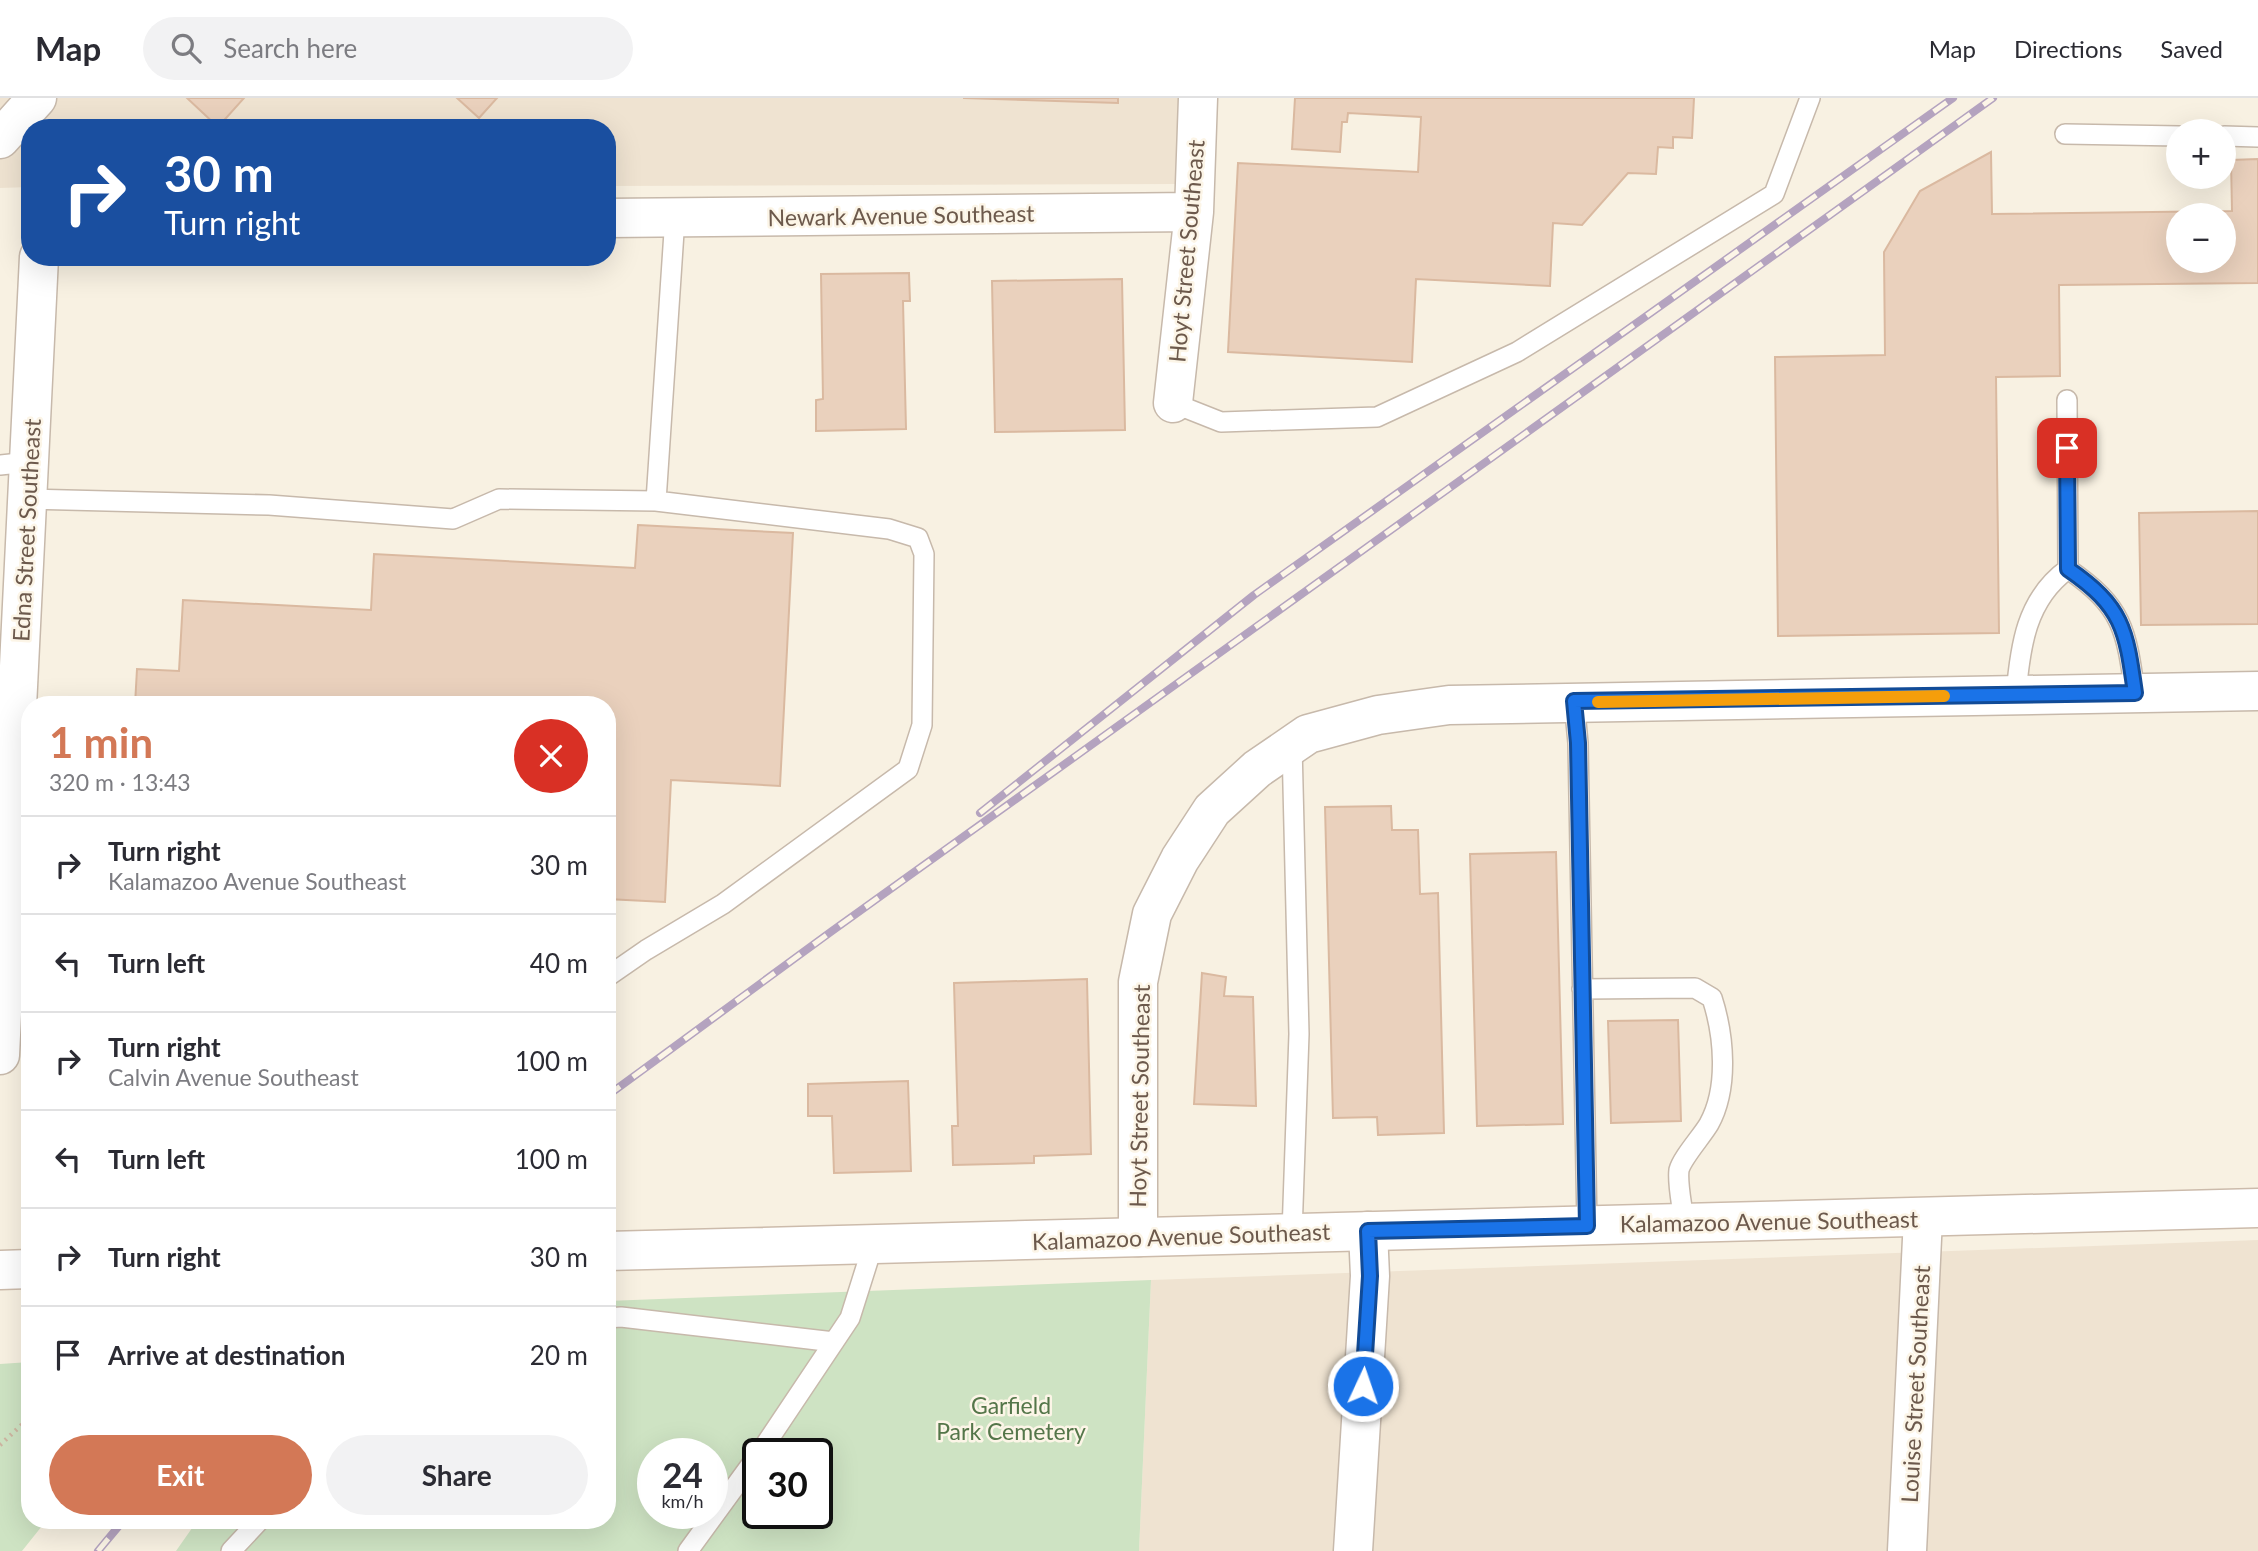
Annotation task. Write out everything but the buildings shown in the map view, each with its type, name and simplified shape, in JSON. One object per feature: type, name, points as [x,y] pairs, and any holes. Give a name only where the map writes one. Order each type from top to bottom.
[{"type":"street","points":[[0,139],[37,98]]},
{"type":"street","points":[[44,119],[45,98]]},
{"type":"street","name":"Hoyt Street Southeast","points":[[1172,404],[1194,212],[1198,98]]},
{"type":"street","name":"Newark Avenue Southeast","points":[[616,218],[1194,212]]},
{"type":"street","name":"Edna Street Southeast","points":[[0,1055],[17,962],[5,871],[19,476],[38,266]]},
{"type":"street","name":"Hoyt Street Southeast","points":[[1138,1237],[1138,982],[1152,914],[1180,859],[1212,810],[1257,769],[1308,734],[1378,715],[1449,705],[2258,691]]},
{"type":"street","name":"Kalamazoo Avenue Southeast","points":[[616,1251],[2258,1208]]},
{"type":"street","name":"Louise Street Southeast","points":[[1907,1551],[1923,1218]]},
{"type":"street","points":[[1353,1551],[1370,1276],[1368,1231]]},
{"type":"street","points":[[0,1270],[21,1269]]},
{"type":"lane","points":[[1172,404],[1221,422],[1377,417],[1517,352],[1774,194],[1810,98]]},
{"type":"lane","points":[[2065,134],[2166,136]]},
{"type":"lane","points":[[2236,136],[2258,137]]},
{"type":"lane","points":[[656,501],[675,217]]},
{"type":"lane","points":[[2067,400],[2068,569]]},
{"type":"lane","points":[[19,476],[269,505],[453,519],[499,499],[656,501],[889,529],[918,538],[924,554],[922,725],[908,769],[723,904],[646,950],[616,972]]},
{"type":"lane","points":[[2068,569],[2088,583],[2114,609],[2127,638],[2135,693]]},
{"type":"lane","points":[[2016,695],[2020,647],[2031,612],[2052,580],[2068,569]]},
{"type":"lane","points":[[1574,701],[1587,1226]]},
{"type":"lane","points":[[1292,745],[1299,1034],[1292,1233]]},
{"type":"lane","points":[[1582,989],[1695,989],[1712,998],[1721,1026],[1716,1106],[1710,1122],[1679,1168],[1684,1224]]},
{"type":"lane","points":[[769,1438],[850,1318],[873,1245]]},
{"type":"lane","points":[[616,1317],[834,1342]]},
{"type":"lane","points":[[688,1551],[742,1477]]},
{"type":"lane","points":[[231,1551],[252,1529]]},
{"type":"path","points":[[0,1445],[21,1425]]},
{"type":"shaded area","points":[[0,98],[1179,98],[1175,184],[616,186],[616,119],[21,119],[21,187],[0,188]]},
{"type":"shaded area","points":[[2258,1240],[2258,1551],[1139,1551],[1151,1280]]},
{"type":"green space","name":"Garfield Park Cemetery","points":[[1151,1280],[1139,1551],[176,1551],[191,1529],[616,1529],[616,1301]]},
{"type":"green space","points":[[21,1363],[21,1529],[40,1529],[22,1551],[0,1551],[0,1364]]},
{"type":"railway","points":[[980,813],[1254,595],[1953,98]]},
{"type":"railway","points":[[616,1089],[832,931],[1993,98]]},
{"type":"railway","points":[[98,1551],[116,1529]]},
{"type":"slow traffic","points":[[1598,702],[1944,696]]},
{"type":"route","points":[[1363,1386],[1370,1276],[1368,1231],[1587,1226],[1578,743],[1574,701],[2135,693],[2127,638],[2114,609],[2088,583],[2068,569],[2067,448]]}]
